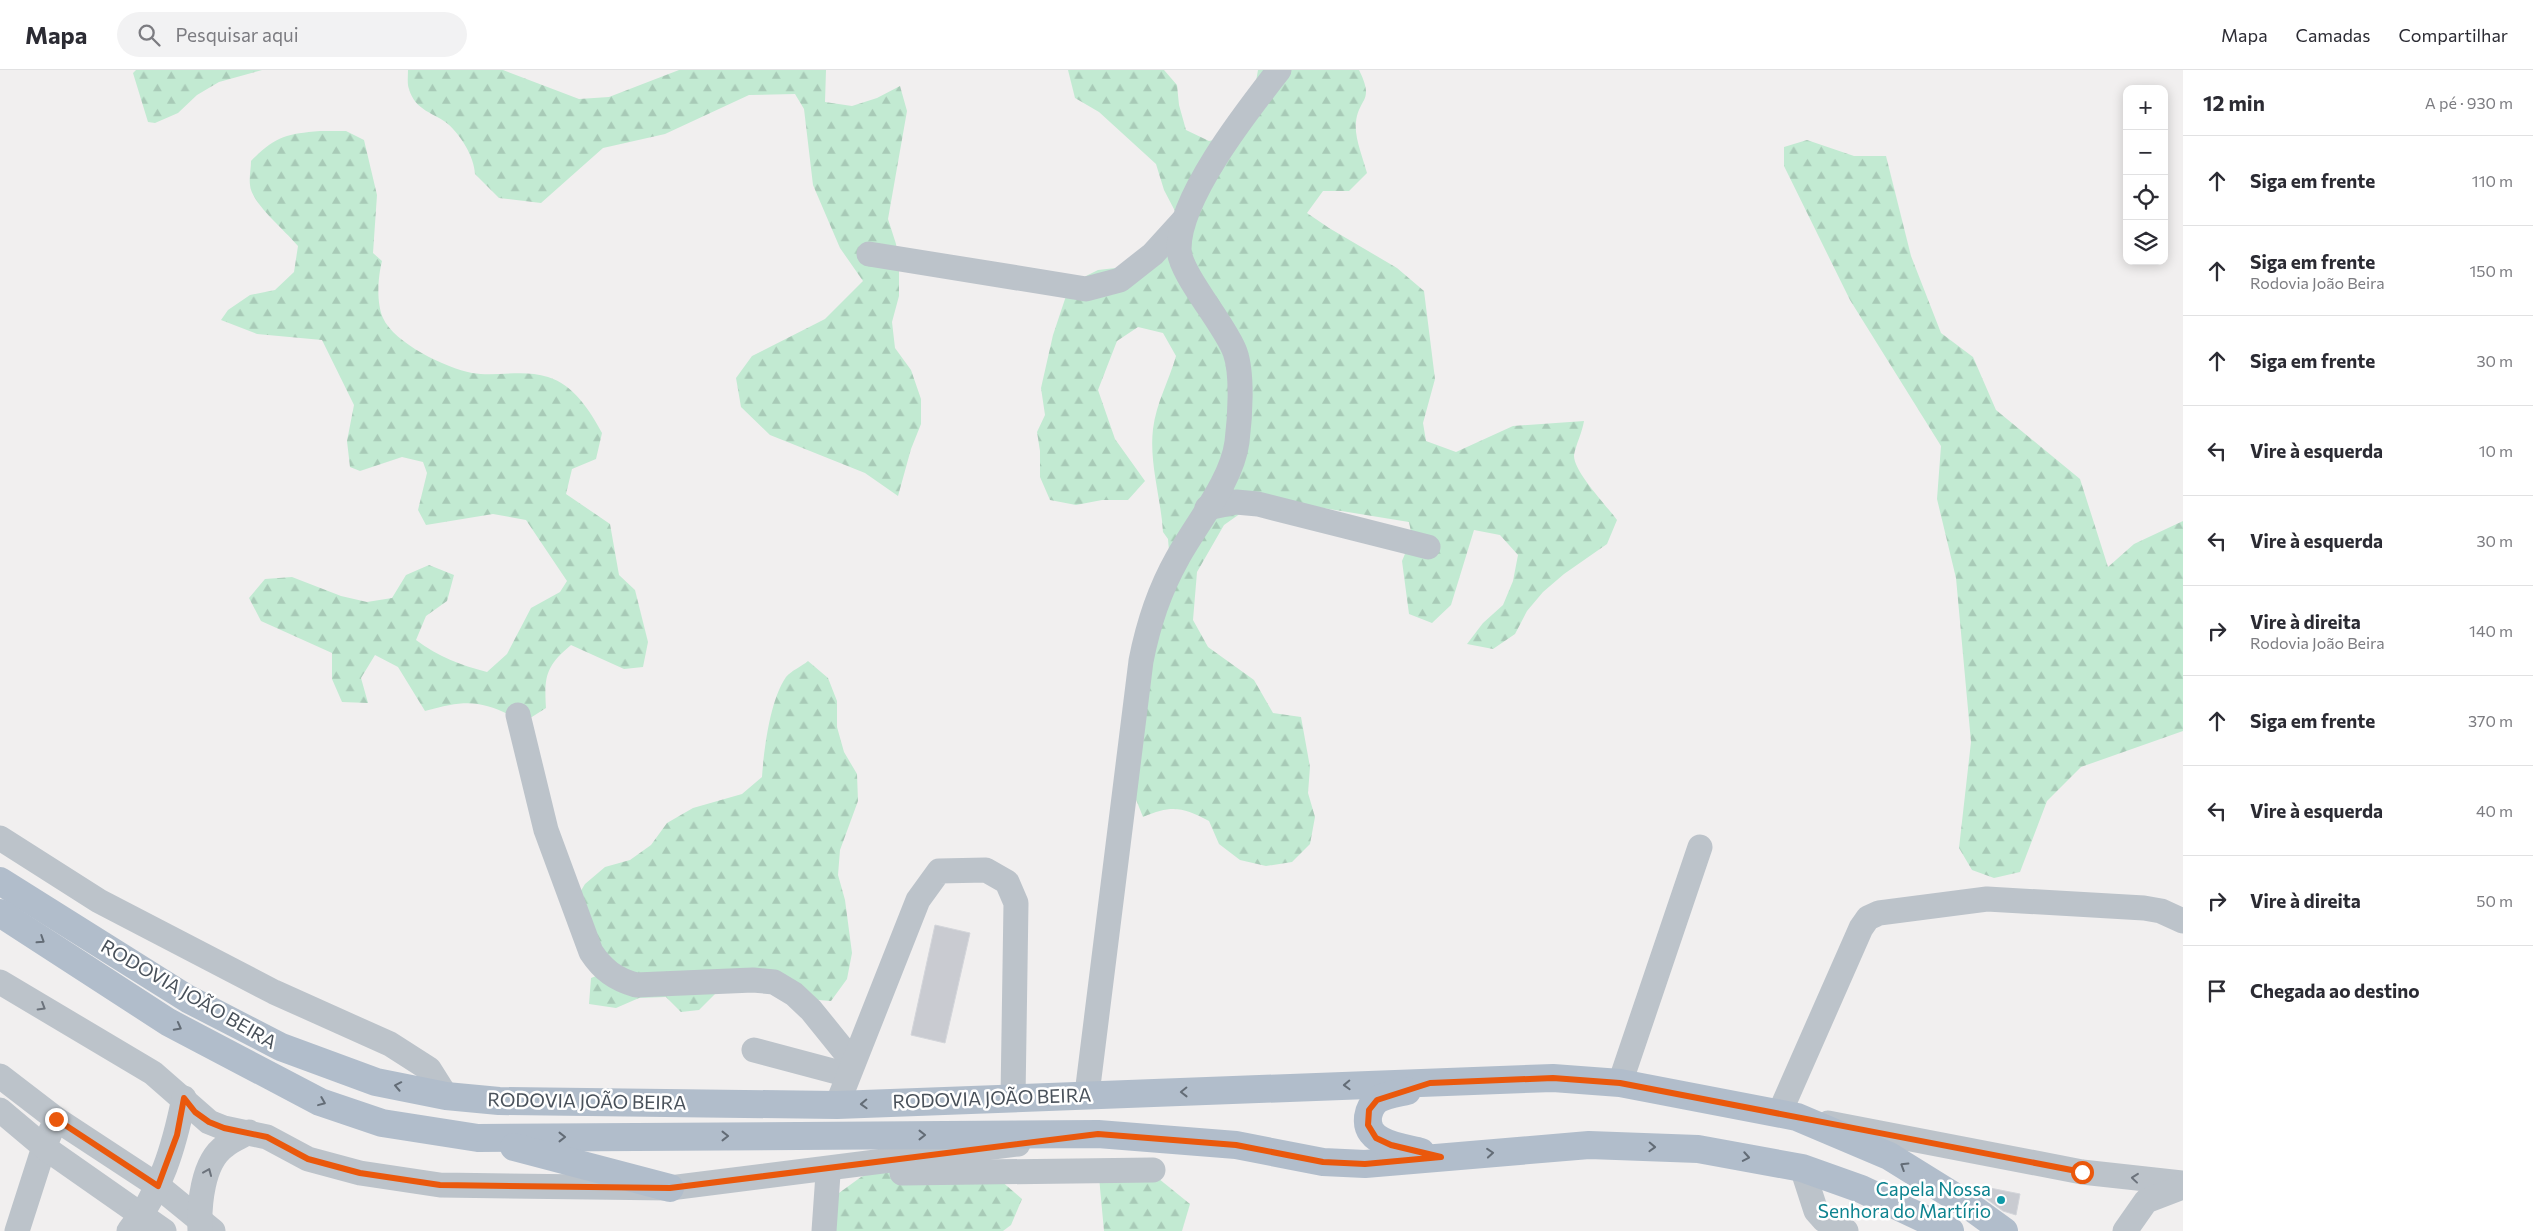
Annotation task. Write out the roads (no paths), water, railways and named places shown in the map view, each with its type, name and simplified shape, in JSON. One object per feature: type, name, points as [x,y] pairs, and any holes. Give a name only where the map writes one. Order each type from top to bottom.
[{"type":"main road","name":"RODOVIA JOÃO BEIRA","points":[[0,881],[188,998],[281,1047],[376,1082],[446,1096],[499,1101],[837,1105],[1087,1094],[1553,1078],[1620,1083],[1789,1115],[1889,1156],[1968,1205],[2004,1231]]},
{"type":"main road","name":"RODOVIA JOÃO BEIRA","points":[[0,913],[168,1022],[320,1102],[382,1123],[478,1138],[1098,1134],[1236,1145],[1323,1162],[1365,1164],[1589,1145],[1698,1149],[1802,1168],[1861,1189],[1948,1230]]},
{"type":"main road","points":[[1430,1083],[1377,1100],[1369,1110],[1368,1125],[1376,1138],[1391,1145],[1441,1157]]},
{"type":"main road","points":[[478,1138],[670,1188]]},
{"type":"street","points":[[869,254],[1086,289],[1120,280],[1153,254],[1183,221],[1204,178],[1249,109],[1279,70]]},
{"type":"street","points":[[1087,1094],[1141,662],[1147,631],[1158,597],[1173,567],[1228,473],[1237,444],[1240,397],[1235,352],[1189,274],[1179,251],[1183,221]]},
{"type":"street","points":[[1207,508],[1236,502],[1258,504],[1428,547]]},
{"type":"street","points":[[518,715],[546,830],[591,952],[601,967],[618,980],[636,985],[753,980],[774,982],[794,994],[811,1010],[850,1069]]},
{"type":"street","points":[[0,838],[108,906],[274,992],[390,1044],[429,1069],[446,1096]]},
{"type":"street","points":[[1620,1083],[1700,847]]},
{"type":"street","points":[[837,1105],[918,900],[939,871],[986,870],[1007,882],[1016,903],[1013,1098]]},
{"type":"street","points":[[2183,921],[2161,911],[2144,908],[1987,899],[1879,913],[1868,918],[1861,928],[1789,1115],[2082,1172],[2183,1182]]},
{"type":"street","points":[[0,982],[153,1073],[184,1098],[195,1112],[209,1122],[224,1128],[267,1137],[308,1159],[360,1173],[440,1185],[670,1188],[1098,1134]]},
{"type":"street","points":[[754,1050],[850,1069]]},
{"type":"street","points":[[0,1076],[56,1119],[158,1186],[204,1227]]},
{"type":"street","points":[[136,1222],[158,1186],[177,1135],[184,1098]]},
{"type":"street","points":[[0,1110],[136,1222],[164,1231]]},
{"type":"street","points":[[18,1231],[44,1147],[56,1119]]},
{"type":"street","points":[[204,1227],[202,1186],[211,1165],[223,1147],[249,1132]]},
{"type":"street","points":[[1802,1168],[1816,1211],[1828,1227]]},
{"type":"street","points":[[785,1175],[1153,1170]]},
{"type":"street","points":[[824,1231],[828,1174]]},
{"type":"street","points":[[2125,1231],[2146,1201],[2183,1187]]},
{"type":"place","name":"Capela Nossa Senhora do Martírio","points":[[2001,1200]]}]
